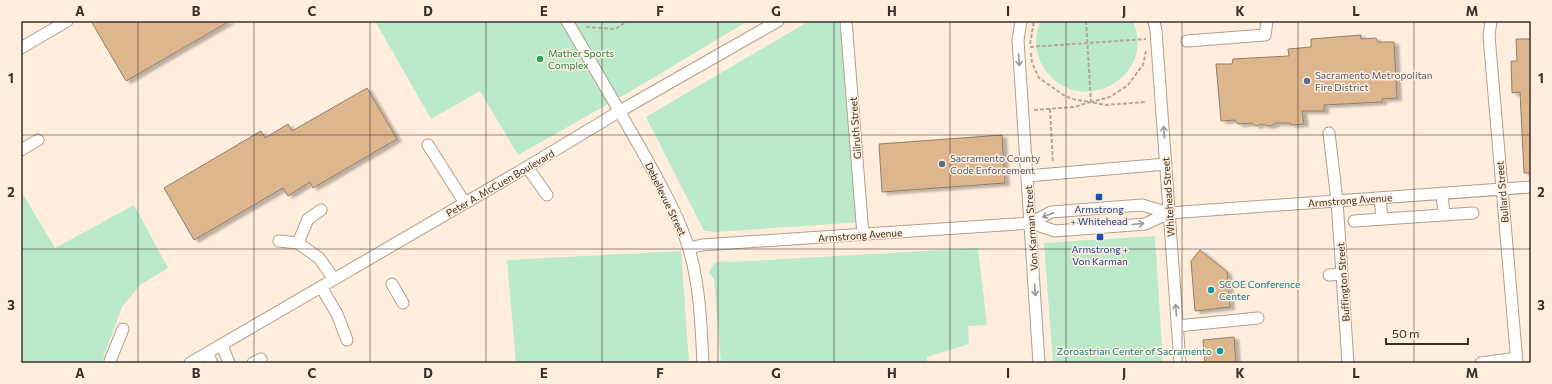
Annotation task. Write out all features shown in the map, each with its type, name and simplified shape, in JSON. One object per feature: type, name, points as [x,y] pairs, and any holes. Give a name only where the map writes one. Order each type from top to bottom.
[{"type":"street","points":[[21,48],[67,21]]},
{"type":"street","name":"Debellevue Street","points":[[567,21],[620,111],[674,211],[689,248],[698,292],[703,363]]},
{"type":"street","name":"Peter A. McCuen Boulevard","points":[[190,363],[209,358],[222,344],[528,167],[620,111],[778,21]]},
{"type":"street","name":"Gilruth Street","points":[[846,21],[863,235]]},
{"type":"street","name":"Von Karman Street","points":[[1021,21],[1018,40],[1039,363]]},
{"type":"street","points":[[1187,41],[1265,35],[1267,21]]},
{"type":"street","name":"Bullard Street","points":[[1491,21],[1489,36],[1517,361]]},
{"type":"street","name":"Whitehead Street","points":[[1155,26],[1180,363]]},
{"type":"street","name":"Buffington Street","points":[[1328,133],[1337,201],[1348,363]]},
{"type":"street","points":[[21,150],[38,140]]},
{"type":"street","points":[[428,145],[465,203]]},
{"type":"street","points":[[1027,176],[1166,164]]},
{"type":"street","points":[[528,167],[547,196]]},
{"type":"street","name":"Armstrong Avenue","points":[[689,248],[702,245],[1031,223],[1055,231],[1145,224],[1169,213],[1531,188]]},
{"type":"street","points":[[1442,194],[1444,215]]},
{"type":"street","points":[[1380,198],[1382,218]]},
{"type":"street","name":"Armstrong Avenue","points":[[1031,223],[1051,212],[1142,205],[1169,213]]},
{"type":"street","points":[[298,243],[308,219],[321,210]]},
{"type":"street","points":[[1354,221],[1473,212]]},
{"type":"street","points":[[279,241],[298,243],[320,258],[334,279]]},
{"type":"street","points":[[1329,275],[1342,274]]},
{"type":"street","points":[[392,284],[403,302]]},
{"type":"street","points":[[321,287],[337,314],[347,340]]},
{"type":"street","points":[[1177,326],[1258,318]]},
{"type":"street","points":[[111,363],[110,361],[123,329]]},
{"type":"street","points":[[222,344],[229,363]]},
{"type":"street","points":[[1481,363],[1517,361]]},
{"type":"path","points":[[586,27],[615,29],[628,21]]},
{"type":"path","points":[[1034,21],[1030,47],[1032,63],[1039,78],[1050,87],[1065,96],[1076,100],[1105,106],[1146,102]]},
{"type":"path","points":[[1086,21],[1091,102]]},
{"type":"path","points":[[1144,32],[1146,43]]},
{"type":"path","points":[[1030,47],[1146,39]]},
{"type":"path","points":[[1032,110],[1074,107],[1110,97],[1128,85],[1143,65],[1147,48]]},
{"type":"path","points":[[1050,109],[1052,153]]},
{"type":"green space","name":"Mather Sports Complex","points":[[375,21],[748,21],[631,91],[518,155],[480,91],[431,119]]},
{"type":"green space","points":[[809,21],[846,21],[862,222],[716,232],[704,231],[646,117]]},
{"type":"green space","points":[[1041,21],[1133,21],[1138,42],[1134,61],[1124,76],[1109,86],[1092,91],[1074,90],[1056,82],[1042,65],[1036,43],[1037,32]]},
{"type":"green space","points":[[21,191],[55,248],[134,205],[168,268],[140,285],[122,307],[103,358],[104,363],[21,363]]},
{"type":"green space","points":[[1155,236],[1163,363],[1053,363],[1044,243]]},
{"type":"green space","points":[[978,248],[987,325],[968,326],[969,344],[927,357],[927,363],[721,363],[714,279],[709,273],[714,263],[725,261],[731,262]]},
{"type":"green space","points":[[681,251],[689,363],[516,363],[507,260]]},
{"type":"building","points":[[91,21],[230,21],[126,81]]},
{"type":"building","name":"Sacramento Metropolitan Fire District","points":[[1361,35],[1361,39],[1376,38],[1378,42],[1394,42],[1397,98],[1382,99],[1382,102],[1324,105],[1324,111],[1302,111],[1304,124],[1291,125],[1290,123],[1276,123],[1270,126],[1261,124],[1256,126],[1252,123],[1238,124],[1235,120],[1221,121],[1216,64],[1232,64],[1233,59],[1289,56],[1288,49],[1311,47],[1311,39]]},
{"type":"building","points":[[1516,39],[1531,39],[1531,173],[1524,173],[1520,92],[1512,93],[1511,61],[1517,61]]},
{"type":"building","points":[[367,88],[397,139],[313,188],[310,182],[288,196],[283,188],[194,240],[164,188],[261,131],[265,138],[288,124],[292,131]]},
{"type":"building","name":"Sacramento County Code Enforcement","points":[[1002,135],[1005,183],[882,192],[879,144]]},
{"type":"building","name":"SCOE Conference Center","points":[[1200,250],[1227,272],[1230,307],[1195,311],[1191,261]]},
{"type":"building","name":"Zoroastrian Center of Sacramento","points":[[1234,337],[1236,363],[1205,363],[1203,340]]},
{"type":"place","name":"Mather Sports Complex","points":[[540,59]]},
{"type":"place","name":"Sacramento Metropolitan Fire District","points":[[1307,81]]},
{"type":"place","name":"Sacramento County Code Enforcement","points":[[942,164]]},
{"type":"place","name":"Armstrong + Whitehead","points":[[1099,197]]},
{"type":"place","name":"Armstrong + Von Karman","points":[[1100,237]]},
{"type":"place","name":"SCOE Conference Center","points":[[1211,290]]},
{"type":"place","name":"Zoroastrian Center of Sacramento","points":[[1220,351]]}]
